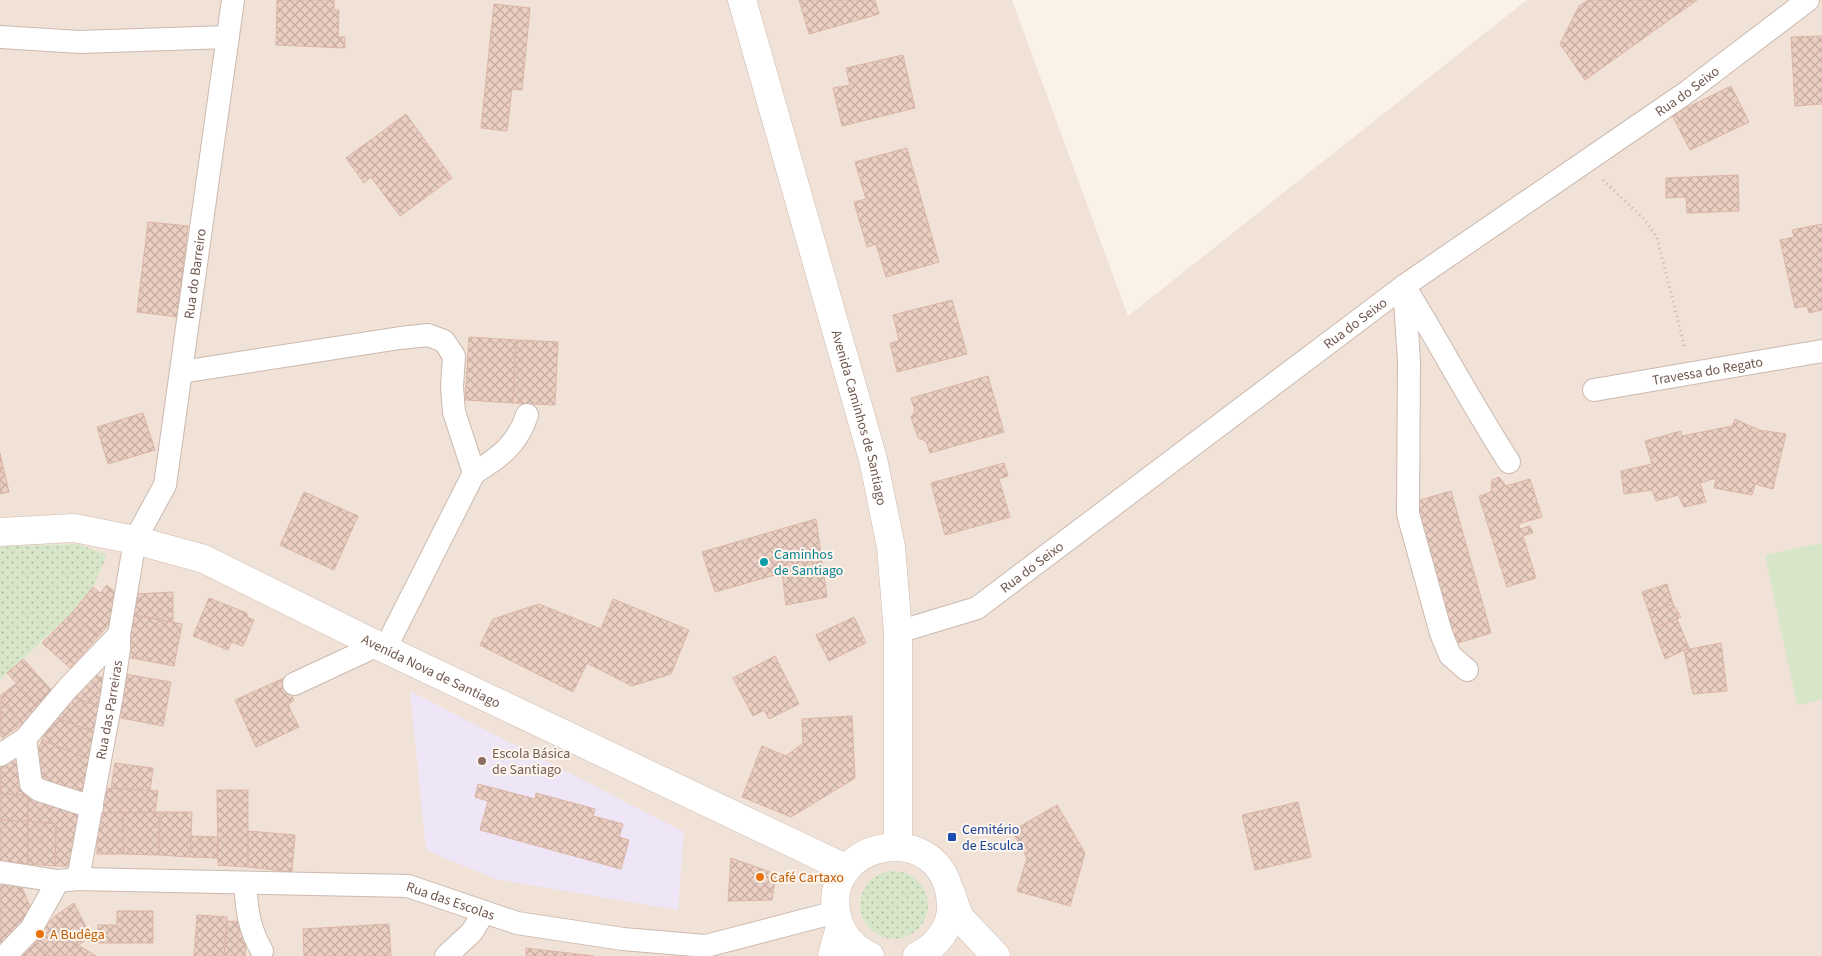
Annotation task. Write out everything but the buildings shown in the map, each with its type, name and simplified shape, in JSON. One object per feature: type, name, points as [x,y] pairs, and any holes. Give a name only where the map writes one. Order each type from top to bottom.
[{"type":"street","name":"Rua do Barreiro","points":[[135,540],[165,485],[233,0]]},
{"type":"street","name":"Avenida Caminhos de Santiago","points":[[742,0],[873,460],[891,547],[898,632],[898,846]]},
{"type":"street","name":"Rua do Seixo","points":[[898,632],[977,608],[1404,286],[1687,92],[1808,0]]},
{"type":"street","points":[[0,37],[80,42],[228,36]]},
{"type":"street","points":[[1404,286],[1434,334],[1488,430],[1509,462]]},
{"type":"street","points":[[1404,286],[1409,361],[1408,514],[1441,633],[1450,655],[1467,670]]},
{"type":"street","points":[[180,372],[428,335],[444,342],[454,356],[452,387],[454,412],[474,473]]},
{"type":"street","name":"Travessa do Regato","points":[[1594,390],[1822,351]]},
{"type":"street","points":[[294,684],[382,647],[474,473],[497,458],[507,448],[522,429],[527,415]]},
{"type":"street","name":"Avenida Nova de Santiago","points":[[0,532],[74,528],[135,540],[204,559],[382,647],[847,869]]},
{"type":"street","name":"Rua das Parreiras","points":[[5,956],[32,930],[68,880],[92,807],[118,663],[119,635],[135,540]]},
{"type":"street","points":[[0,755],[25,739],[67,689],[119,635]]},
{"type":"street","points":[[25,739],[31,784],[39,790],[92,807]]},
{"type":"street","points":[[832,956],[838,920],[838,889],[847,869],[870,851],[898,846],[916,851],[931,860],[943,874],[959,917],[996,956]]},
{"type":"street","name":"Rua das Escolas","points":[[0,872],[68,880],[408,886],[526,925],[623,939],[706,946],[838,920]]},
{"type":"street","points":[[245,883],[252,934],[262,951]]},
{"type":"street","points":[[926,955],[947,925],[951,908],[950,891]]},
{"type":"street","points":[[446,956],[472,932],[484,912]]},
{"type":"street","points":[[838,920],[849,941],[870,956]]},
{"type":"path","points":[[1584,163],[1643,218],[1657,237],[1690,374]]},
{"type":"shaded area","points":[[0,0],[1012,0],[1128,316],[1527,0],[1822,0],[1822,956],[0,956],[0,680],[72,613],[79,544],[0,546]]},
{"type":"shaded area","name":"Escola Básica de Santiago","points":[[410,691],[684,832],[678,910],[495,879],[426,850]]},
{"type":"green space","points":[[1822,543],[1822,700],[1797,705],[1765,555]]},
{"type":"green space","points":[[79,544],[107,555],[93,587],[72,613],[0,680],[0,546]]},
{"type":"green space","points":[[894,871],[907,874],[918,881],[925,892],[928,905],[925,918],[918,929],[907,936],[894,939],[881,936],[870,929],[863,918],[860,905],[863,892],[870,881],[881,874]]},
{"type":"place","name":"Caminhos de Santiago","points":[[764,562]]},
{"type":"place","name":"Escola Básica de Santiago","points":[[482,761]]},
{"type":"place","name":"Cemitério de Esculca","points":[[952,837]]},
{"type":"place","name":"Café Cartaxo","points":[[760,877]]},
{"type":"place","name":"A Budêga","points":[[40,934]]}]
